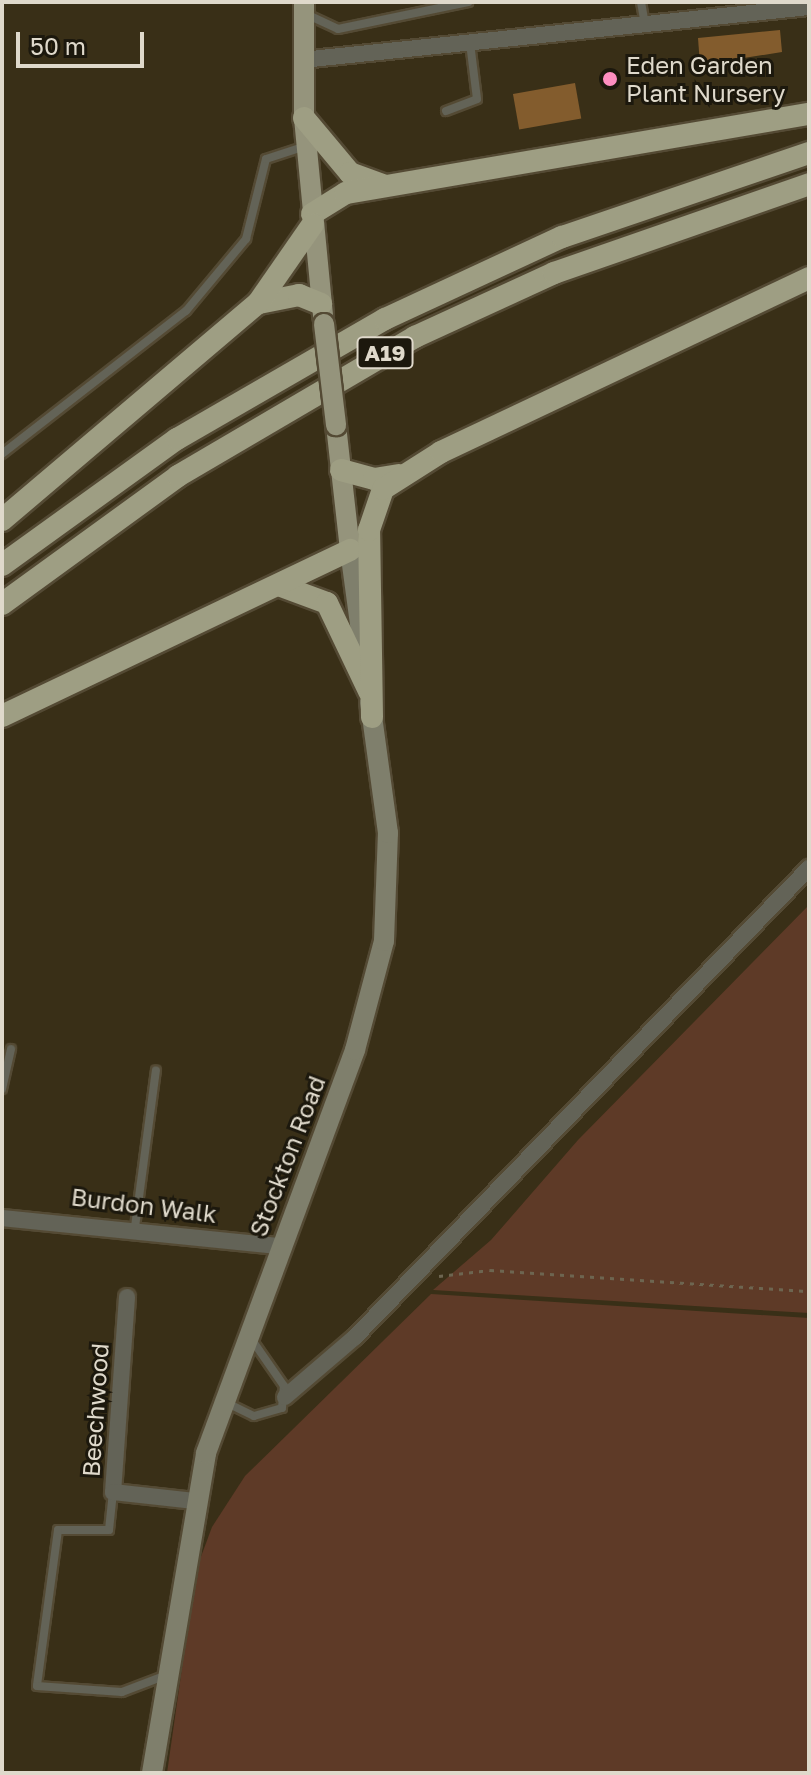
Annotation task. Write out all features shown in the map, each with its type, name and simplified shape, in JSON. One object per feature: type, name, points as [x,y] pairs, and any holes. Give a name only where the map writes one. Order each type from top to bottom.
[{"type":"highway","points":[[2,520],[258,303],[313,219],[346,193],[809,114]]},
{"type":"highway","points":[[304,118],[350,173],[386,186]]},
{"type":"highway","name":"A19","points":[[2,565],[177,439],[385,319],[562,237],[809,153]]},
{"type":"highway","name":"A19","points":[[2,604],[178,476],[415,337],[554,273],[809,184]]},
{"type":"highway","points":[[341,470],[374,479],[399,475],[809,278]]},
{"type":"highway","points":[[258,303],[299,295],[323,314]]},
{"type":"highway","points":[[372,717],[369,530],[374,506],[399,475]]},
{"type":"highway","points":[[2,716],[281,586],[350,550]]},
{"type":"highway","points":[[281,586],[327,603],[369,691]]},
{"type":"main road","points":[[306,5],[302,60],[306,146],[350,550]]},
{"type":"main road","name":"Stockton Road","points":[[152,1773],[164,1676],[195,1501],[224,1402],[355,1050],[384,941],[388,833],[350,550]]},
{"type":"street","points":[[302,60],[809,7]]},
{"type":"street","points":[[285,1397],[411,1279],[809,868]]},
{"type":"street","name":"Burdon Walk","points":[[2,1218],[135,1227],[280,1246]]},
{"type":"street","name":"Beechwood","points":[[127,1297],[113,1492],[195,1501]]},
{"type":"lane","points":[[306,5],[338,29],[468,2]]},
{"type":"lane","points":[[641,2],[645,24]]},
{"type":"lane","points":[[446,111],[477,99],[469,42]]},
{"type":"lane","points":[[2,454],[186,311],[246,239],[266,159],[306,146]]},
{"type":"lane","points":[[2,1089],[11,1049]]},
{"type":"lane","points":[[135,1227],[156,1070]]},
{"type":"lane","points":[[224,1402],[271,1417],[285,1397],[248,1335]]},
{"type":"lane","points":[[113,1492],[109,1530],[58,1530],[37,1686],[122,1692],[164,1676]]},
{"type":"path","points":[[411,1279],[490,1270],[809,1291]]},
{"type":"shaded area","points":[[809,905],[809,1313],[433,1290],[491,1240],[578,1140]]},
{"type":"shaded area","points":[[431,1294],[809,1318],[809,1773],[167,1773],[196,1570],[212,1527],[245,1476]]},
{"type":"building","points":[[780,30],[782,52],[700,65],[698,38]]},
{"type":"building","points":[[575,83],[581,118],[519,129],[513,94]]},
{"type":"place","name":"Eden Garden Plant Nursery","points":[[610,79]]}]
